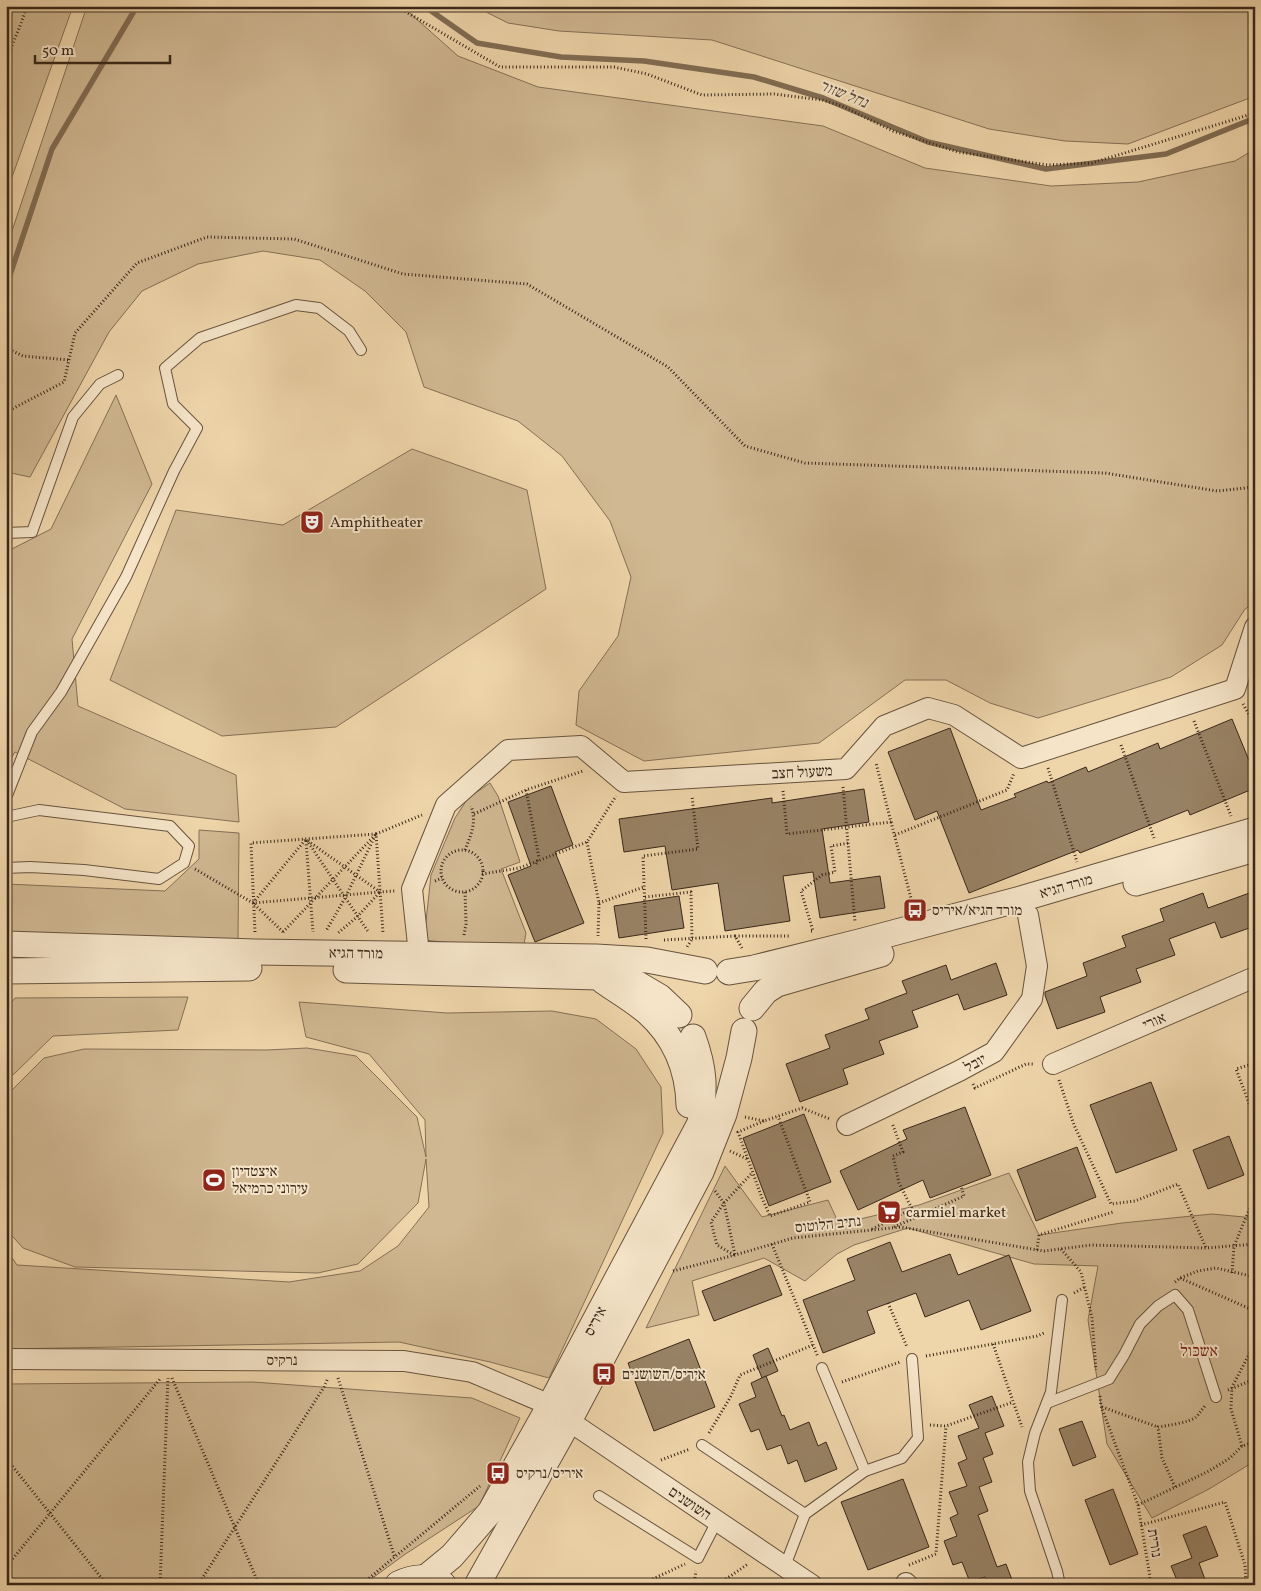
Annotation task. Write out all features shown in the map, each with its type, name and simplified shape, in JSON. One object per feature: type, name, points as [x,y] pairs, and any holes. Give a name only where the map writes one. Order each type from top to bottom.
[{"type":"street","points":[[1021,758],[1235,689],[1255,627]]},
{"type":"street","name":"משעול חצב","points":[[624,782],[842,770],[846,769],[884,726],[928,708],[954,715],[1021,758]]},
{"type":"street","points":[[419,954],[412,889],[446,805],[508,750],[581,746],[624,782]]},
{"type":"street","name":"מורד הגיא","points":[[6,971],[597,967],[647,950],[678,966],[717,971],[754,968],[919,926],[1162,858],[1249,838]]},
{"type":"street","name":"מורד הגיא","points":[[752,1008],[766,991],[777,984],[864,958],[1028,915],[1249,838]]},
{"type":"street","name":"יובל","points":[[847,1125],[994,1052],[1032,999],[1037,966],[1028,915]]},
{"type":"street","name":"מורד הגיא","points":[[6,944],[256,952],[460,955],[597,967],[638,984],[660,997],[679,1015]]},
{"type":"street","points":[[597,967],[648,1013],[669,1037],[683,1064],[689,1096],[688,1148]]},
{"type":"street","points":[[717,971],[737,976],[746,985],[752,997],[752,1008],[750,1021],[744,1031],[735,1039],[713,1044],[701,1042],[684,1027],[679,1015],[678,1002],[682,990],[689,979],[700,972],[717,971]]},
{"type":"street","name":"אורי","points":[[1053,1064],[1255,977]]},
{"type":"street","name":"איריס","points":[[479,1584],[569,1421],[701,1172],[724,1114],[744,1031]]},
{"type":"street","name":"איריס","points":[[416,1578],[452,1556],[490,1512],[550,1405],[688,1148],[700,1123],[704,1093],[701,1060],[693,1036]]},
{"type":"street","name":"נרקיס","points":[[6,1359],[404,1361],[472,1372],[550,1405]]},
{"type":"street","name":"השושנים","points":[[569,1421],[812,1585]]},
{"type":"lane","points":[[6,798],[32,732],[61,692],[126,577],[174,471],[197,428],[173,404],[165,368],[200,338],[296,306],[319,308],[349,331],[360,350]]},
{"type":"lane","points":[[6,533],[32,532],[73,417],[100,384],[118,375]]},
{"type":"lane","points":[[6,816],[39,810],[170,826],[189,846],[184,863],[159,879],[84,870],[30,867],[6,868]]},
{"type":"lane","points":[[1047,1403],[1109,1379],[1140,1324],[1158,1306],[1175,1295],[1188,1310],[1216,1397]]},
{"type":"lane","points":[[1060,1585],[1030,1491],[1028,1462],[1035,1433],[1051,1392],[1062,1300]]},
{"type":"lane","points":[[784,1566],[805,1514],[865,1471],[902,1458],[918,1438],[912,1358]]},
{"type":"lane","points":[[822,1368],[865,1471]]},
{"type":"lane","points":[[702,1445],[805,1514]]},
{"type":"lane","points":[[599,1496],[698,1558],[717,1521]]},
{"type":"path","points":[[6,73],[10,66],[10,54],[26,6]]},
{"type":"path","points":[[396,6],[500,67],[614,67],[647,74],[702,95],[774,94],[822,100],[842,106],[892,131],[958,152],[1047,165],[1092,163],[1255,113]]},
{"type":"path","points":[[6,410],[10,410],[64,382],[75,333],[137,263],[207,237],[294,238],[403,274],[527,284],[668,367],[745,446],[805,463],[1105,473],[1217,491],[1255,487]]},
{"type":"path","points":[[6,348],[23,356],[69,360]]},
{"type":"path","points":[[1187,704],[1249,838]]},
{"type":"path","points":[[1115,728],[1162,858]]},
{"type":"path","points":[[871,741],[919,926]]},
{"type":"path","points":[[1043,751],[1083,881]]},
{"type":"path","points":[[895,835],[1007,790],[1021,758]]},
{"type":"path","points":[[474,814],[526,790],[603,764]]},
{"type":"path","points":[[842,770],[853,913]]},
{"type":"path","points":[[780,773],[787,834],[891,822]]},
{"type":"path","points":[[691,778],[698,849],[643,856],[647,950],[692,938],[793,936]]},
{"type":"path","points":[[482,874],[519,868],[587,842],[624,782]]},
{"type":"path","points":[[465,789],[474,814],[473,829],[465,850]]},
{"type":"path","points":[[526,790],[539,858],[536,864]]},
{"type":"path","points":[[256,952],[251,843],[376,834],[446,805]]},
{"type":"path","points":[[256,952],[283,932],[376,834]]},
{"type":"path","points":[[314,952],[376,834]]},
{"type":"path","points":[[376,834],[385,954]]},
{"type":"path","points":[[306,839],[380,892]]},
{"type":"path","points":[[306,839],[357,917],[385,954]]},
{"type":"path","points":[[306,839],[314,952]]},
{"type":"path","points":[[253,903],[306,839]]},
{"type":"path","points":[[587,842],[599,903],[597,967]]},
{"type":"path","points":[[806,932],[813,931],[801,891],[822,875],[835,872],[831,846],[849,843]]},
{"type":"path","points":[[465,850],[476,856],[482,868],[482,874],[477,886],[465,892],[458,892],[451,889],[442,878],[442,864],[451,853],[465,850]]},
{"type":"path","points":[[184,863],[253,903],[283,932],[314,952]]},
{"type":"path","points":[[599,903],[644,887]]},
{"type":"path","points":[[253,903],[380,892]]},
{"type":"path","points":[[314,952],[357,917],[380,892]]},
{"type":"path","points":[[460,955],[466,924],[465,892]]},
{"type":"path","points":[[645,898],[691,892],[692,938],[678,966]]},
{"type":"path","points":[[736,936],[754,968]]},
{"type":"path","points":[[1255,1063],[1236,1069],[1255,1119]]},
{"type":"path","points":[[966,1067],[975,1088],[1026,1064],[1053,1064],[1074,1125],[1111,1204],[1135,1201],[1178,1184],[1206,1248]]},
{"type":"path","points":[[870,1230],[912,1209],[899,1183],[893,1156],[903,1152],[885,1107]]},
{"type":"path","points":[[778,1116],[810,1202],[770,1216],[738,1132],[764,1121],[778,1116],[802,1108],[847,1125]]},
{"type":"path","points":[[724,1114],[764,1121]]},
{"type":"path","points":[[735,1255],[717,1246],[711,1222],[724,1204],[753,1172]]},
{"type":"path","points":[[889,1229],[964,1196],[961,1186]]},
{"type":"path","points":[[1232,1273],[1234,1246],[1255,1196]]},
{"type":"path","points":[[724,1204],[735,1255]]},
{"type":"path","points":[[1037,1250],[1039,1235],[1113,1212]]},
{"type":"path","name":"נתיב הלוטוס","points":[[646,1277],[735,1255],[793,1238],[901,1227],[1044,1251],[1091,1245],[1206,1248],[1255,1244]]},
{"type":"path","points":[[772,1244],[822,1368]]},
{"type":"path","points":[[1061,1248],[1081,1272],[1092,1318],[1096,1377]]},
{"type":"path","points":[[1198,1271],[1216,1268],[1255,1277]]},
{"type":"path","points":[[1180,1278],[1255,1311]]},
{"type":"path","points":[[888,1303],[912,1358]]},
{"type":"path","points":[[830,1386],[912,1358],[1037,1336]]},
{"type":"path","points":[[1242,1446],[1231,1409],[1232,1387],[1255,1343]]},
{"type":"path","points":[[992,1344],[1031,1451]]},
{"type":"path","points":[[639,1468],[702,1445],[731,1396],[740,1375],[813,1345]]},
{"type":"path","points":[[6,1568],[158,1383],[168,1360]]},
{"type":"path","points":[[168,1360],[174,1383],[259,1585]]},
{"type":"path","points":[[160,1585],[168,1360]]},
{"type":"path","points":[[198,1585],[324,1387],[334,1360]]},
{"type":"path","points":[[334,1360],[340,1388],[395,1557],[416,1578]]},
{"type":"path","points":[[906,1579],[936,1554],[946,1426],[1013,1402]]},
{"type":"path","name":"נורית","points":[[1149,1585],[1150,1577],[1138,1505],[1101,1406],[1158,1427]]},
{"type":"path","points":[[1173,1426],[1158,1427],[1162,1458],[1175,1487]]},
{"type":"path","points":[[1138,1505],[1209,1471],[1230,1458],[1242,1446],[1255,1442]]},
{"type":"path","points":[[6,1458],[108,1585]]},
{"type":"path","points":[[361,1585],[486,1480]]},
{"type":"path","points":[[1141,1525],[1225,1502],[1245,1565],[1246,1585]]},
{"type":"path","points":[[717,1585],[764,1553]]},
{"type":"path","points":[[640,1585],[698,1558]]},
{"type":"shaded area","points":[[6,6],[73,6],[6,194]]},
{"type":"shaded area","points":[[87,6],[402,6],[458,56],[538,87],[823,126],[925,168],[1051,186],[1138,182],[1235,161],[1255,149],[1255,603],[1245,609],[1222,645],[1171,677],[1038,718],[990,703],[946,680],[905,680],[819,743],[644,761],[576,725],[579,691],[618,636],[631,577],[610,521],[562,456],[518,421],[424,387],[406,332],[365,291],[320,260],[263,251],[198,264],[142,291],[109,332],[30,477],[6,472],[6,249]]},
{"type":"shaded area","points":[[474,6],[1255,6],[1255,96],[1128,144],[1065,141],[989,129],[712,40],[559,31],[508,23]]},
{"type":"shaded area","points":[[116,395],[152,484],[72,639],[78,706],[236,775],[239,822],[125,809],[15,752],[6,767],[6,552],[51,529]]},
{"type":"shaded area","points":[[412,449],[527,490],[546,589],[336,727],[222,736],[110,680],[176,510],[283,525]]},
{"type":"shaded area","points":[[490,783],[498,796],[520,862],[501,869],[526,933],[523,950],[424,940],[431,875],[455,818],[468,798]]},
{"type":"shaded area","points":[[199,830],[239,833],[238,939],[6,932],[6,884],[165,891],[199,859]]},
{"type":"shaded area","points":[[188,997],[178,1030],[53,1036],[14,1074],[6,1079],[6,1010],[15,998]]},
{"type":"shaded area","points":[[299,1002],[447,1013],[552,1011],[596,1019],[636,1049],[661,1087],[663,1133],[549,1378],[490,1362],[399,1342],[6,1349],[6,1249],[17,1265],[289,1282],[360,1271],[398,1246],[429,1207],[426,1159],[418,1203],[358,1264],[318,1273],[75,1267],[23,1248],[6,1229],[6,1096],[44,1058],[84,1049],[267,1050],[307,1048],[356,1056],[417,1117],[426,1157],[425,1120],[369,1054],[306,1037]]},
{"type":"shaded area","points":[[725,1166],[762,1217],[828,1200],[839,1224],[919,1205],[1009,1173],[1039,1235],[1122,1223],[1212,1214],[1255,1218],[1255,1461],[1209,1489],[1152,1518],[1107,1444],[1088,1320],[1098,1266],[1034,1264],[908,1228],[854,1245],[837,1254],[805,1281],[764,1258],[692,1281],[699,1315],[646,1328]]},
{"type":"shaded area","points":[[253,1382],[472,1398],[520,1418],[479,1506],[404,1555],[363,1585],[6,1585],[6,1384]]},
{"type":"building","points":[[1232,719],[1255,775],[1255,788],[1190,815],[1188,810],[1080,853],[1078,850],[969,893],[937,811],[915,820],[888,752],[950,728],[981,810],[1016,797],[1014,794],[1047,781],[1048,783],[1086,767],[1088,772],[1158,743],[1160,749]]},
{"type":"building","points":[[551,786],[573,845],[555,852],[584,923],[535,942],[508,875],[531,866],[508,802]]},
{"type":"building","points":[[864,789],[869,822],[822,829],[830,883],[880,876],[885,908],[820,918],[813,872],[783,876],[790,921],[725,931],[718,883],[672,890],[665,846],[624,852],[619,819],[772,798],[772,803]]},
{"type":"building","points":[[1255,891],[1255,926],[1221,938],[1215,922],[1169,939],[1175,955],[1136,969],[1141,982],[1100,997],[1105,1012],[1057,1029],[1045,992],[1087,976],[1083,963],[1126,947],[1122,936],[1164,921],[1160,909],[1203,893],[1208,908]]},
{"type":"building","points":[[679,896],[684,928],[619,938],[614,906]]},
{"type":"building","points":[[996,963],[1007,995],[964,1010],[958,994],[912,1011],[918,1027],[879,1041],[884,1054],[843,1069],[848,1084],[800,1102],[786,1064],[830,1048],[825,1035],[869,1019],[865,1009],[907,993],[902,981],[946,965],[951,980]]},
{"type":"building","points":[[1151,1082],[1177,1150],[1116,1173],[1090,1105]]},
{"type":"building","points":[[965,1107],[991,1175],[930,1198],[923,1180],[858,1210],[840,1171],[907,1139],[903,1130]]},
{"type":"building","points":[[804,1114],[831,1182],[769,1206],[743,1138]]},
{"type":"building","points":[[1229,1136],[1244,1175],[1208,1189],[1193,1150]]},
{"type":"building","points":[[1077,1147],[1096,1197],[1036,1221],[1017,1170]]},
{"type":"building","points":[[890,1242],[902,1272],[950,1254],[958,1275],[1009,1255],[1031,1311],[981,1330],[969,1300],[925,1317],[916,1293],[867,1311],[875,1333],[823,1353],[803,1300],[855,1280],[847,1259]]},
{"type":"building","points":[[770,1265],[782,1295],[714,1321],[702,1291]]},
{"type":"building","points":[[689,1339],[715,1407],[654,1431],[628,1363]]},
{"type":"building","points":[[768,1348],[778,1371],[762,1378],[753,1355]]},
{"type":"building","points":[[766,1376],[782,1416],[784,1415],[790,1430],[809,1422],[818,1446],[826,1442],[837,1469],[805,1482],[797,1460],[788,1464],[781,1445],[767,1450],[759,1429],[751,1432],[739,1404],[756,1397],[751,1383]]},
{"type":"building","points":[[992,1396],[1004,1426],[985,1433],[993,1454],[983,1458],[992,1482],[979,1487],[988,1511],[978,1515],[997,1567],[1006,1564],[1014,1585],[988,1585],[985,1577],[970,1582],[962,1562],[953,1565],[944,1541],[957,1536],[950,1518],[958,1514],[949,1492],[967,1486],[958,1463],[967,1459],[958,1436],[979,1428],[969,1405]]},
{"type":"building","points":[[1082,1421],[1096,1457],[1073,1466],[1059,1429]]},
{"type":"building","points":[[903,1479],[929,1547],[868,1570],[841,1502]]},
{"type":"building","points":[[1113,1489],[1138,1554],[1110,1565],[1085,1500]]},
{"type":"building","points":[[1206,1526],[1218,1556],[1199,1563],[1207,1585],[1179,1585],[1171,1566],[1192,1558],[1183,1535]]},
{"type":"waterway","points":[[6,287],[52,149],[137,6]]},
{"type":"waterway","name":"נחל שזור","points":[[424,6],[477,43],[561,57],[644,61],[754,77],[823,98],[928,142],[1046,169],[1166,154],[1255,118]]},
{"type":"place","name":"Amphitheater","points":[[312,522]]},
{"type":"place","name":"מורד הגיא/איריס","points":[[915,910]]},
{"type":"place","name":"איצטדיון עירוני כרמיאל","points":[[214,1180]]},
{"type":"place","name":"carmiel market","points":[[889,1212]]},
{"type":"place","name":"איריס/השושנים","points":[[604,1374]]},
{"type":"place","name":"איריס/נרקיס","points":[[498,1473]]},
{"type":"district","name":"אשכול","points":[[1199,1350]]}]
